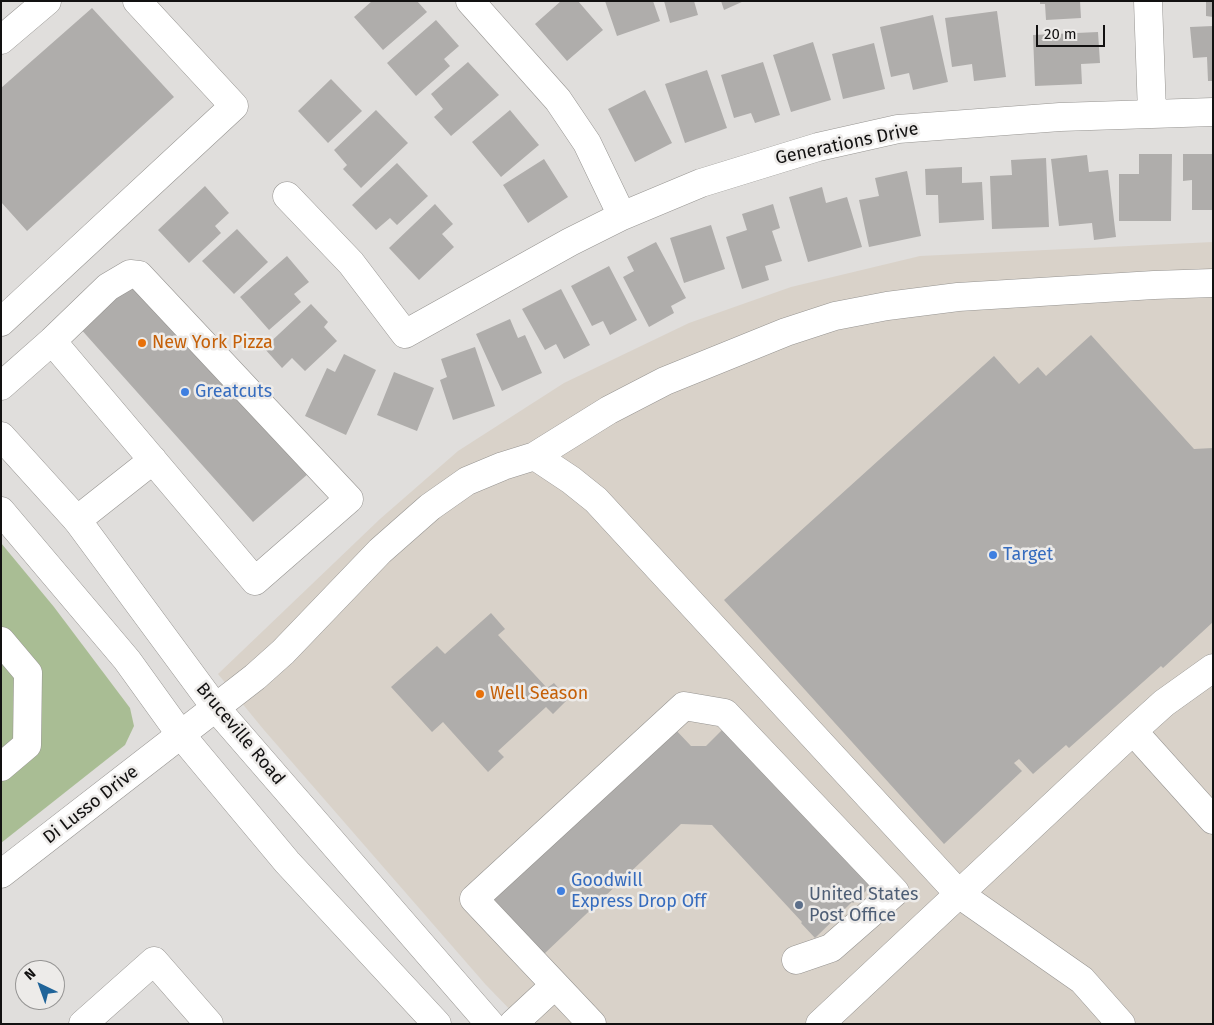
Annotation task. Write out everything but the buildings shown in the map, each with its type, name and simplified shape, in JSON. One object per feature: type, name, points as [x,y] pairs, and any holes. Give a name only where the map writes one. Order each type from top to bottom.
[{"type":"street","points":[[1,40],[47,1]]},
{"type":"street","points":[[1,322],[234,106],[137,1]]},
{"type":"street","points":[[1148,1],[1152,113]]},
{"type":"street","points":[[483,6],[558,100],[587,143],[622,216]]},
{"type":"street","name":"Generations Drive","points":[[287,196],[350,263],[405,334],[570,242],[622,216],[701,184],[818,146],[898,130],[1060,116],[1213,112]]},
{"type":"street","points":[[1,386],[52,341],[108,287],[130,274],[139,276],[349,499],[255,581],[52,341]]},
{"type":"street","name":"Di Lusso Drive","points":[[1,874],[254,677],[283,652],[380,551],[430,507],[467,481],[534,456],[609,410],[665,381],[770,338],[835,316],[887,306],[958,297],[1213,283]]},
{"type":"street","name":"Bruceville Road","points":[[1,436],[77,520],[215,707],[490,1024]]},
{"type":"street","points":[[534,456],[572,480],[596,500],[637,542],[959,894],[1082,980],[1121,1024]]},
{"type":"street","points":[[77,520],[153,460]]},
{"type":"street","points":[[1,511],[126,660],[181,735],[287,862],[436,1020]]},
{"type":"street","points":[[1,641],[28,673],[27,745],[1,767]]},
{"type":"street","points":[[820,1024],[1133,731],[1164,703],[1213,668]]},
{"type":"street","points":[[592,1024],[474,899],[684,706],[725,713],[894,892],[831,948],[796,960]]},
{"type":"street","points":[[1133,731],[1213,820]]},
{"type":"street","points":[[83,1024],[154,961],[209,1024]]},
{"type":"street","points":[[513,1024],[555,985]]},
{"type":"shaded area","points":[[1213,242],[1213,1024],[524,1024],[486,985],[264,730],[218,674],[380,519],[458,451],[564,383],[689,323],[791,287],[920,256]]},
{"type":"green space","points":[[1,543],[54,607],[130,708],[134,726],[125,745],[1,843]]},
{"type":"place","name":"New York Pizza","points":[[142,343]]},
{"type":"place","name":"Greatcuts","points":[[185,392]]},
{"type":"place","name":"Target","points":[[993,555]]},
{"type":"place","name":"Well Season","points":[[480,694]]},
{"type":"place","name":"Goodwill Express Drop Off","points":[[561,891]]},
{"type":"place","name":"United States Post Office","points":[[799,905]]}]
